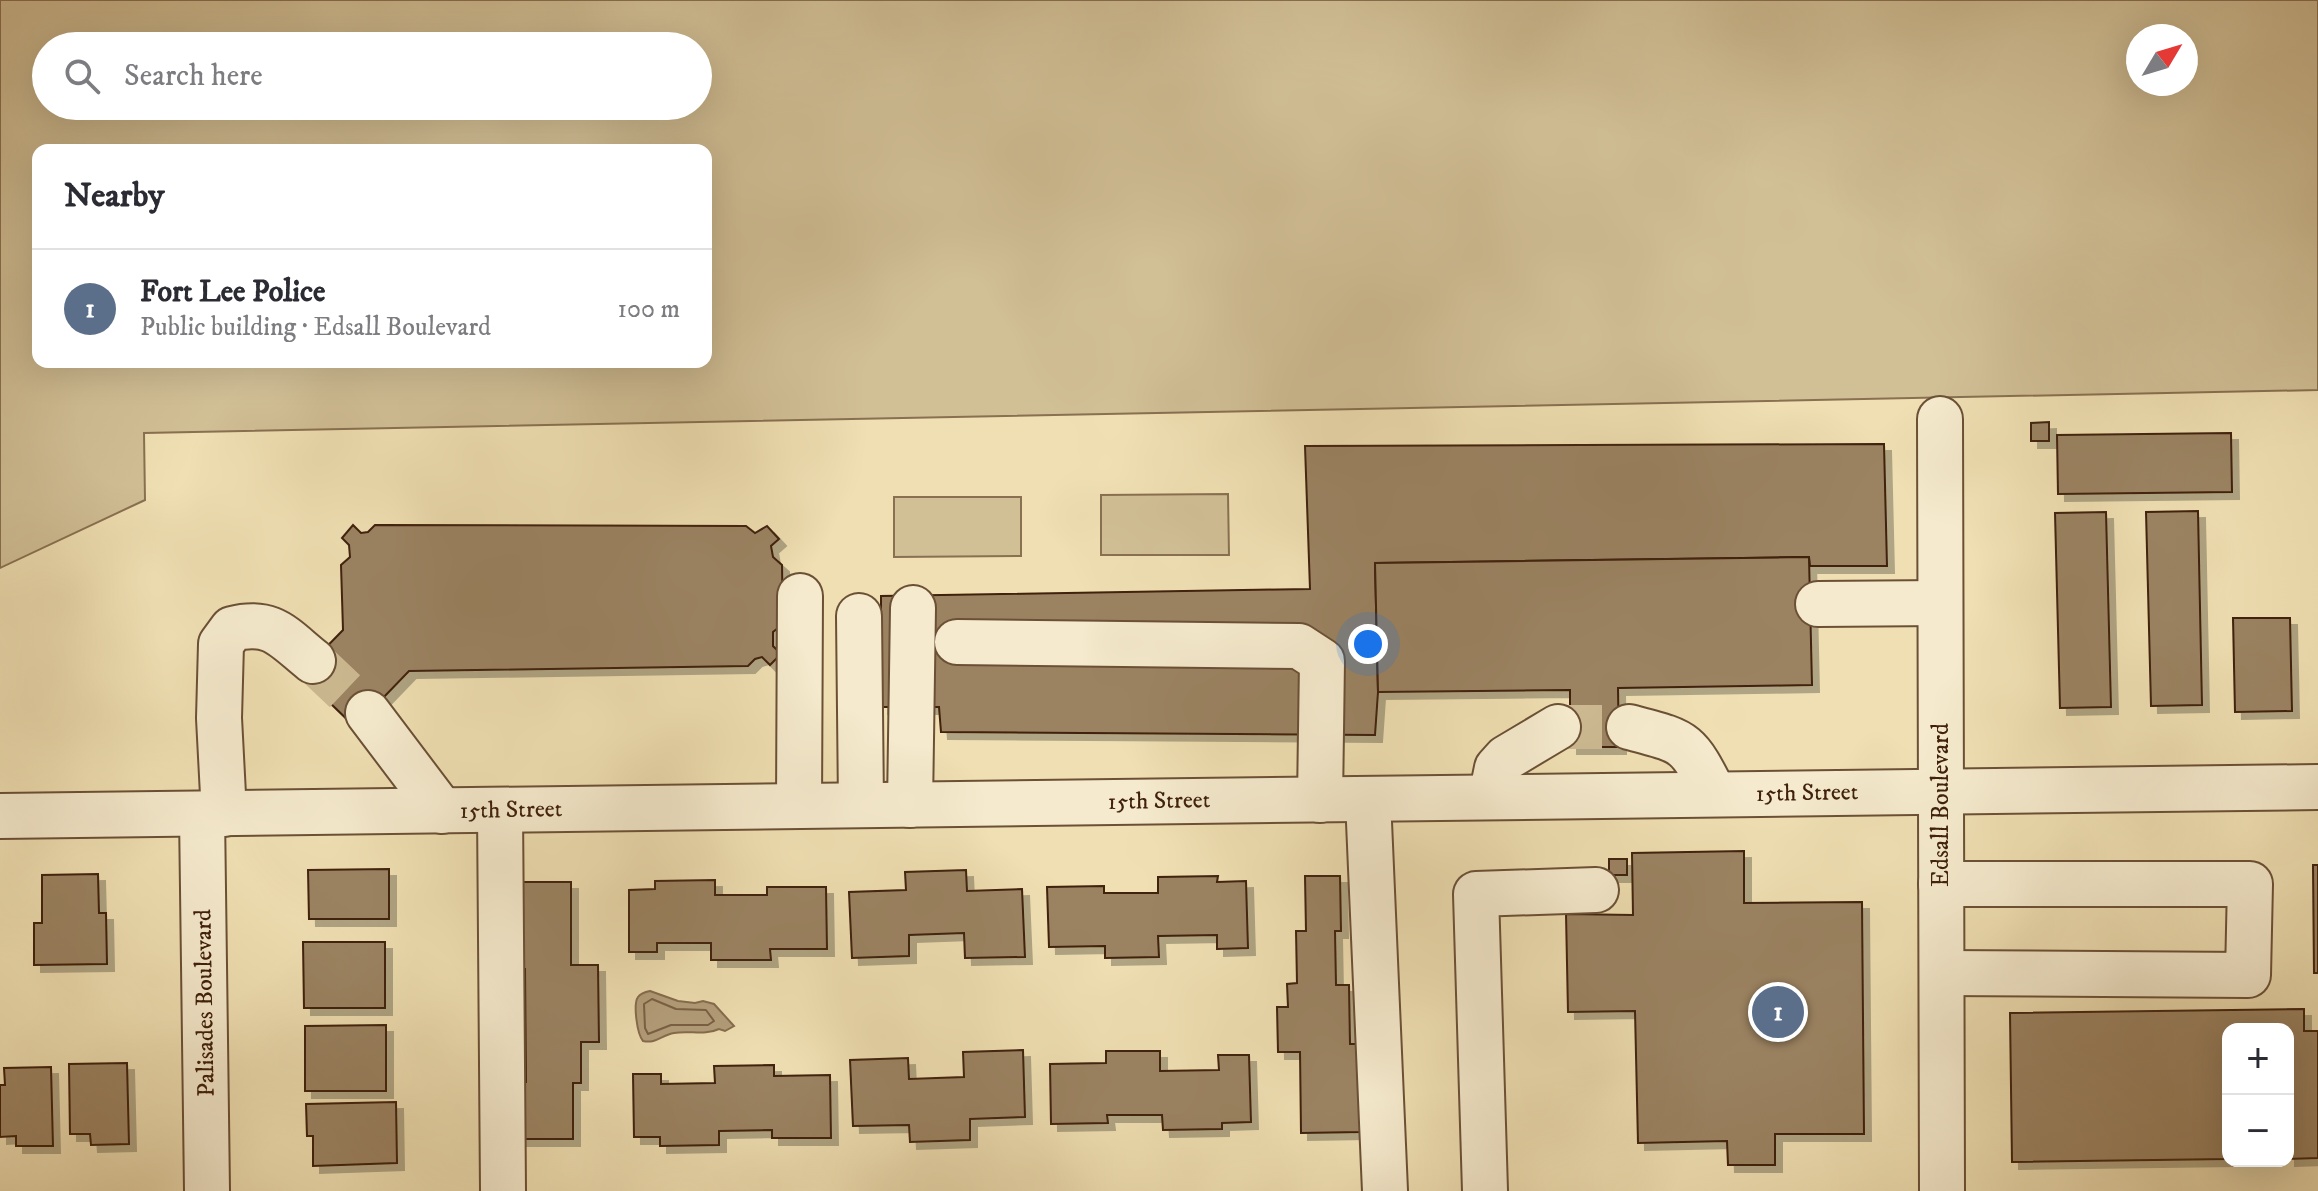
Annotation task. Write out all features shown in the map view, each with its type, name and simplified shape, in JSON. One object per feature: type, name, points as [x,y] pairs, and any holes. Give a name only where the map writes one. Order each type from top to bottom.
[{"type":"street","name":"Edsall Boulevard","points":[[1940,419],[1942,1191]]},
{"type":"street","points":[[799,806],[800,596]]},
{"type":"street","points":[[1818,604],[1940,603]]},
{"type":"street","points":[[910,805],[913,608]]},
{"type":"street","points":[[859,616],[861,805]]},
{"type":"street","name":"Palisades Boulevard","points":[[207,1191],[213,814],[221,644],[232,629],[255,624],[280,634],[313,661]]},
{"type":"street","points":[[957,642],[1299,646],[1322,661],[1320,800]]},
{"type":"street","points":[[368,713],[442,811]]},
{"type":"street","points":[[1491,797],[1497,768],[1506,758],[1558,727]]},
{"type":"street","points":[[1629,727],[1677,740],[1695,757],[1714,794]]},
{"type":"street","name":"15th Street","points":[[0,816],[2318,787]]},
{"type":"street","points":[[1368,799],[1385,1191]]},
{"type":"street","points":[[500,810],[503,1191]]},
{"type":"street","points":[[1941,884],[2250,884],[2248,975],[1942,973]]},
{"type":"street","points":[[1485,1191],[1476,894],[1596,890]]},
{"type":"shaded area","points":[[0,0],[2318,0],[2318,390],[144,433],[145,500],[0,568]]},
{"type":"shaded area","points":[[1228,494],[1229,555],[1101,555],[1101,495]]},
{"type":"shaded area","points":[[894,497],[1021,497],[1021,556],[894,557]]},
{"type":"water","points":[[650,991],[678,1001],[714,1004],[734,1026],[725,1031],[680,1032],[643,1041],[637,1026],[637,1001],[640,995]]},
{"type":"building","points":[[2049,422],[2049,441],[2031,441],[2031,423]]},
{"type":"building","points":[[2231,433],[2232,492],[2058,494],[2057,435]]},
{"type":"building","points":[[1884,444],[1887,566],[1810,566],[1809,557],[1375,563],[1378,692],[1375,735],[941,732],[939,707],[881,707],[881,596],[1310,589],[1305,446]]},
{"type":"building","points":[[2198,511],[2202,705],[2151,706],[2146,512]]},
{"type":"building","points":[[2106,512],[2111,707],[2060,708],[2055,513]]},
{"type":"building","points":[[353,525],[361,533],[368,532],[375,525],[746,526],[755,533],[767,526],[779,539],[771,546],[773,557],[782,565],[783,624],[773,632],[773,646],[781,654],[770,665],[762,657],[748,666],[409,671],[355,727],[300,674],[343,630],[341,565],[350,557],[349,545],[342,538]]},
{"type":"building","points":[[1809,557],[1812,685],[1618,688],[1619,747],[1570,747],[1570,690],[1378,692],[1375,563]]},
{"type":"building","points":[[2233,618],[2290,618],[2292,711],[2235,712]]},
{"type":"building","points":[[1744,851],[1744,903],[1862,902],[1864,1134],[1775,1134],[1775,1165],[1728,1165],[1727,1141],[1638,1143],[1635,1011],[1568,1012],[1566,914],[1633,915],[1632,853]]},
{"type":"building","points":[[1609,859],[1627,859],[1627,875],[1609,875]]},
{"type":"building","points":[[2313,865],[2318,865],[2318,973],[2314,973]]},
{"type":"building","points":[[389,869],[389,919],[309,919],[308,870]]},
{"type":"building","points":[[966,870],[967,891],[1022,889],[1025,957],[965,958],[964,933],[909,935],[909,956],[852,958],[849,892],[906,890],[905,872]]},
{"type":"building","points":[[98,874],[99,913],[106,913],[107,964],[34,965],[34,923],[42,923],[42,875]]},
{"type":"building","points":[[1218,876],[1217,882],[1246,881],[1248,948],[1217,949],[1217,935],[1158,936],[1159,957],[1105,958],[1105,946],[1049,947],[1047,887],[1104,886],[1104,893],[1158,893],[1158,877]]},
{"type":"building","points":[[1305,876],[1340,876],[1341,931],[1335,931],[1336,985],[1349,985],[1350,1044],[1359,1044],[1361,1132],[1301,1133],[1300,1052],[1278,1052],[1277,1007],[1288,1007],[1287,984],[1297,983],[1296,931],[1306,931]]},
{"type":"building","points":[[715,880],[715,895],[767,895],[767,887],[826,887],[827,949],[770,949],[771,960],[711,960],[711,943],[657,943],[657,952],[629,952],[629,890],[655,889],[655,881]]},
{"type":"building","points":[[519,882],[571,882],[571,965],[598,965],[599,1042],[581,1042],[581,1083],[573,1083],[573,1139],[518,1139],[518,1082],[526,1082],[525,969],[519,969]]},
{"type":"building","points":[[303,942],[385,942],[385,1008],[304,1008]]},
{"type":"building","points":[[2304,1009],[2304,1031],[2318,1031],[2318,1158],[2294,1159],[2294,1023],[2222,1023],[2222,1159],[2012,1162],[2010,1013]]},
{"type":"building","points":[[386,1025],[386,1091],[305,1091],[305,1026]]},
{"type":"building","points":[[1023,1050],[1025,1117],[970,1119],[970,1140],[910,1142],[909,1125],[853,1126],[850,1060],[908,1058],[909,1079],[964,1077],[963,1052]]},
{"type":"building","points":[[1106,1051],[1160,1051],[1160,1071],[1219,1070],[1218,1055],[1249,1055],[1251,1122],[1222,1123],[1222,1129],[1163,1130],[1162,1115],[1107,1115],[1108,1123],[1051,1124],[1050,1064],[1106,1063]]},
{"type":"building","points":[[127,1063],[129,1144],[91,1145],[90,1134],[70,1134],[69,1064]]},
{"type":"building","points":[[774,1065],[774,1076],[830,1075],[831,1138],[772,1138],[772,1130],[719,1131],[719,1145],[660,1146],[660,1137],[634,1137],[633,1074],[661,1074],[661,1084],[715,1083],[714,1066]]},
{"type":"building","points":[[51,1067],[53,1146],[16,1146],[16,1136],[0,1137],[0,1085],[5,1085],[4,1068]]},
{"type":"building","points":[[396,1102],[397,1163],[313,1166],[313,1136],[307,1136],[306,1104]]},
{"type":"tunnel","points":[[313,661],[368,713]]},
{"type":"tunnel","points":[[1558,727],[1629,727]]},
{"type":"place","name":"Fort Lee Police","points":[[1778,1012]]}]
